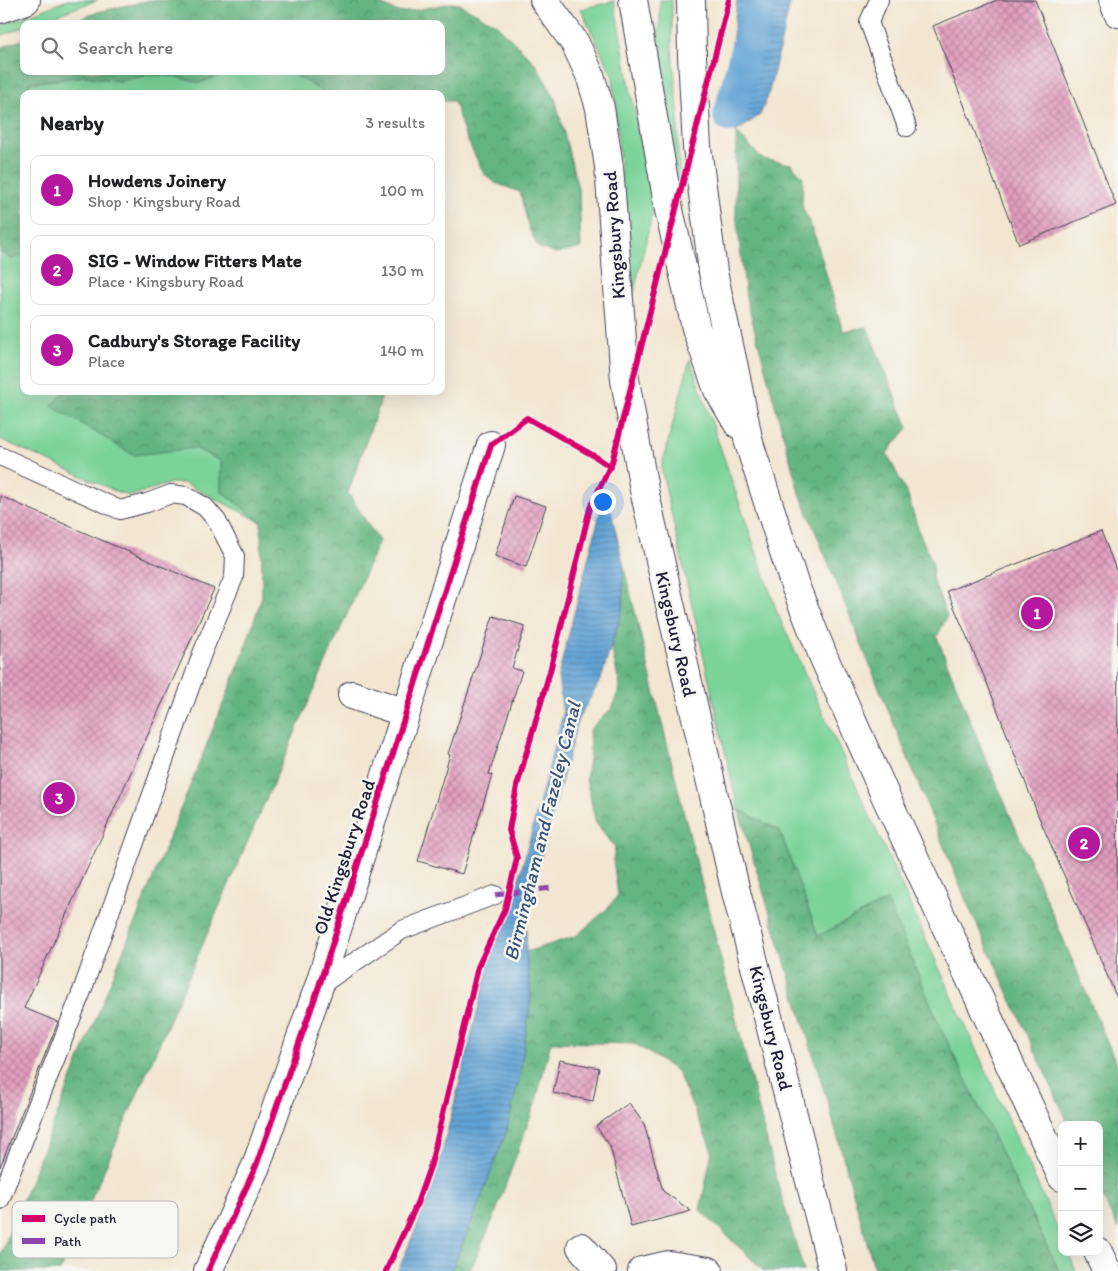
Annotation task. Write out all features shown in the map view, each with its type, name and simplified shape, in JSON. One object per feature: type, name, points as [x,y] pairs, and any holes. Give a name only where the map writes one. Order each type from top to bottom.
[{"type":"main road","points":[[0,8],[26,0]]},
{"type":"main road","name":"Kingsbury Road","points":[[544,0],[575,43],[590,75],[600,108],[609,167],[625,380],[644,490],[738,897],[833,1271]]},
{"type":"main road","points":[[633,0],[669,210],[696,328],[718,390],[749,443]]},
{"type":"main road","points":[[690,0],[697,148],[711,263],[749,443],[794,583],[824,658],[893,813],[1058,1168]]},
{"type":"main road","points":[[1113,0],[1118,14]]},
{"type":"main road","name":"Old Kingsbury Road","points":[[208,1271],[256,1166],[319,986],[490,445]]},
{"type":"main road","points":[[352,695],[406,713]]},
{"type":"main road","points":[[581,1247],[602,1271]]},
{"type":"main road","points":[[1100,1256],[1107,1271]]},
{"type":"main road","points":[[642,1271],[670,1264],[709,1271]]},
{"type":"lane","points":[[879,0],[869,22],[907,127]]},
{"type":"lane","points":[[0,456],[120,510],[171,494],[186,496],[205,507],[217,521],[235,556],[234,577],[203,651],[82,991],[0,1200]]},
{"type":"lane","points":[[319,986],[402,930],[495,895]]},
{"type":"green space","points":[[68,0],[98,0],[43,20],[20,20],[20,28],[0,36],[0,26]]},
{"type":"green space","points":[[151,0],[371,0],[401,13],[451,3],[459,4],[496,24],[535,63],[555,98],[579,192],[581,248],[556,254],[538,247],[529,229],[520,192],[495,183],[484,174],[464,133],[454,101],[445,101],[445,90],[320,90],[295,75],[445,75],[445,20],[77,20],[98,12]]},
{"type":"green space","points":[[660,0],[672,0],[672,48],[678,110],[678,151],[681,178],[677,184],[657,34],[660,27]]},
{"type":"green space","points":[[614,1],[653,210],[631,305],[613,77],[581,9]]},
{"type":"green space","points":[[20,40],[20,75],[149,75],[120,81],[86,76],[29,83],[27,90],[20,90],[20,256],[11,259],[0,252],[0,48]]},
{"type":"green space","points":[[149,75],[174,76],[200,83],[220,75],[295,75],[320,90],[27,90],[29,83],[86,76],[120,81]]},
{"type":"green space","points":[[149,75],[220,75],[200,83],[174,76]]},
{"type":"green space","points":[[736,132],[763,159],[791,164],[803,177],[802,206],[816,239],[843,331],[867,327],[908,428],[887,453],[908,496],[919,532],[933,564],[932,578],[947,616],[937,637],[975,733],[1118,1067],[1118,1229],[1103,1197],[1103,1121],[1067,1121],[966,901],[798,489],[746,298],[736,213]]},
{"type":"green space","points":[[0,252],[11,259],[20,256],[20,395],[62,395],[53,405],[195,448],[221,461],[221,491],[261,522],[184,483],[171,483],[130,496],[0,439]]},
{"type":"green space","points":[[690,359],[777,612],[1058,1229],[1058,1256],[1070,1256],[1076,1271],[1059,1271],[941,1029],[887,901],[818,936],[780,831],[738,809],[661,468]]},
{"type":"green space","points":[[62,395],[383,395],[348,493],[379,541],[91,1201],[22,1201],[242,657],[262,596],[261,522],[221,491],[221,461],[195,448],[133,455],[52,406]]},
{"type":"green space","points":[[623,563],[777,1181],[804,1271],[764,1271],[700,1210],[712,1151],[677,1071],[635,1044],[551,1042],[536,1101],[494,1217],[470,1271],[451,1271],[506,1132],[520,1074],[531,997],[526,952],[576,936],[607,909],[618,895],[613,860],[615,847],[596,823],[586,779],[590,751],[589,730],[612,708],[620,686],[611,647],[623,607]]},
{"type":"green space","points":[[738,809],[780,831],[818,936],[887,900],[941,1029],[1059,1271],[875,1271],[830,1110]]},
{"type":"green space","points":[[12,1226],[12,1258],[66,1258],[60,1271],[0,1271],[0,1256]]},
{"type":"water","points":[[737,0],[791,0],[768,96],[760,115],[736,132],[730,61]]},
{"type":"water","points":[[608,498],[623,563],[623,607],[601,679],[578,719],[527,911],[526,952],[531,997],[520,1074],[506,1132],[451,1271],[398,1271],[433,1188],[492,953],[512,905],[563,714],[558,676],[600,513]]},
{"type":"building","points":[[997,0],[1035,0],[1116,205],[1019,244],[933,26]]},
{"type":"building","points":[[0,496],[214,589],[24,1008],[58,1022],[0,1167]]},
{"type":"building","points":[[514,496],[546,506],[526,567],[495,556]]},
{"type":"building","points":[[1101,531],[1118,575],[1117,998],[1038,815],[987,683],[947,591]]},
{"type":"building","points":[[493,616],[525,626],[512,668],[522,671],[489,774],[492,775],[462,874],[418,861],[450,755],[448,754]]},
{"type":"building","points":[[560,1060],[599,1068],[593,1101],[553,1093]]},
{"type":"building","points":[[629,1103],[644,1124],[663,1191],[691,1211],[631,1227],[610,1146],[596,1126]]},
{"type":"waterway","name":"Birmingham and Fazeley Canal","points":[[729,116],[759,0]]},
{"type":"marked path","points":[[495,895],[552,888]]},
{"type":"cycle path","points":[[386,1271],[416,1206],[431,1164],[478,967],[505,909],[517,858],[509,830],[517,786],[550,671],[590,508],[612,462],[729,0]]},
{"type":"cycle path","points":[[208,1271],[256,1166],[319,986],[491,445],[527,418],[611,467]]},
{"type":"place","name":"Howdens Joinery","points":[[1037,613]]},
{"type":"place","name":"Cadbury's Storage Facility","points":[[59,798]]},
{"type":"place","name":"SIG - Window Fitters Mate","points":[[1084,843]]}]
